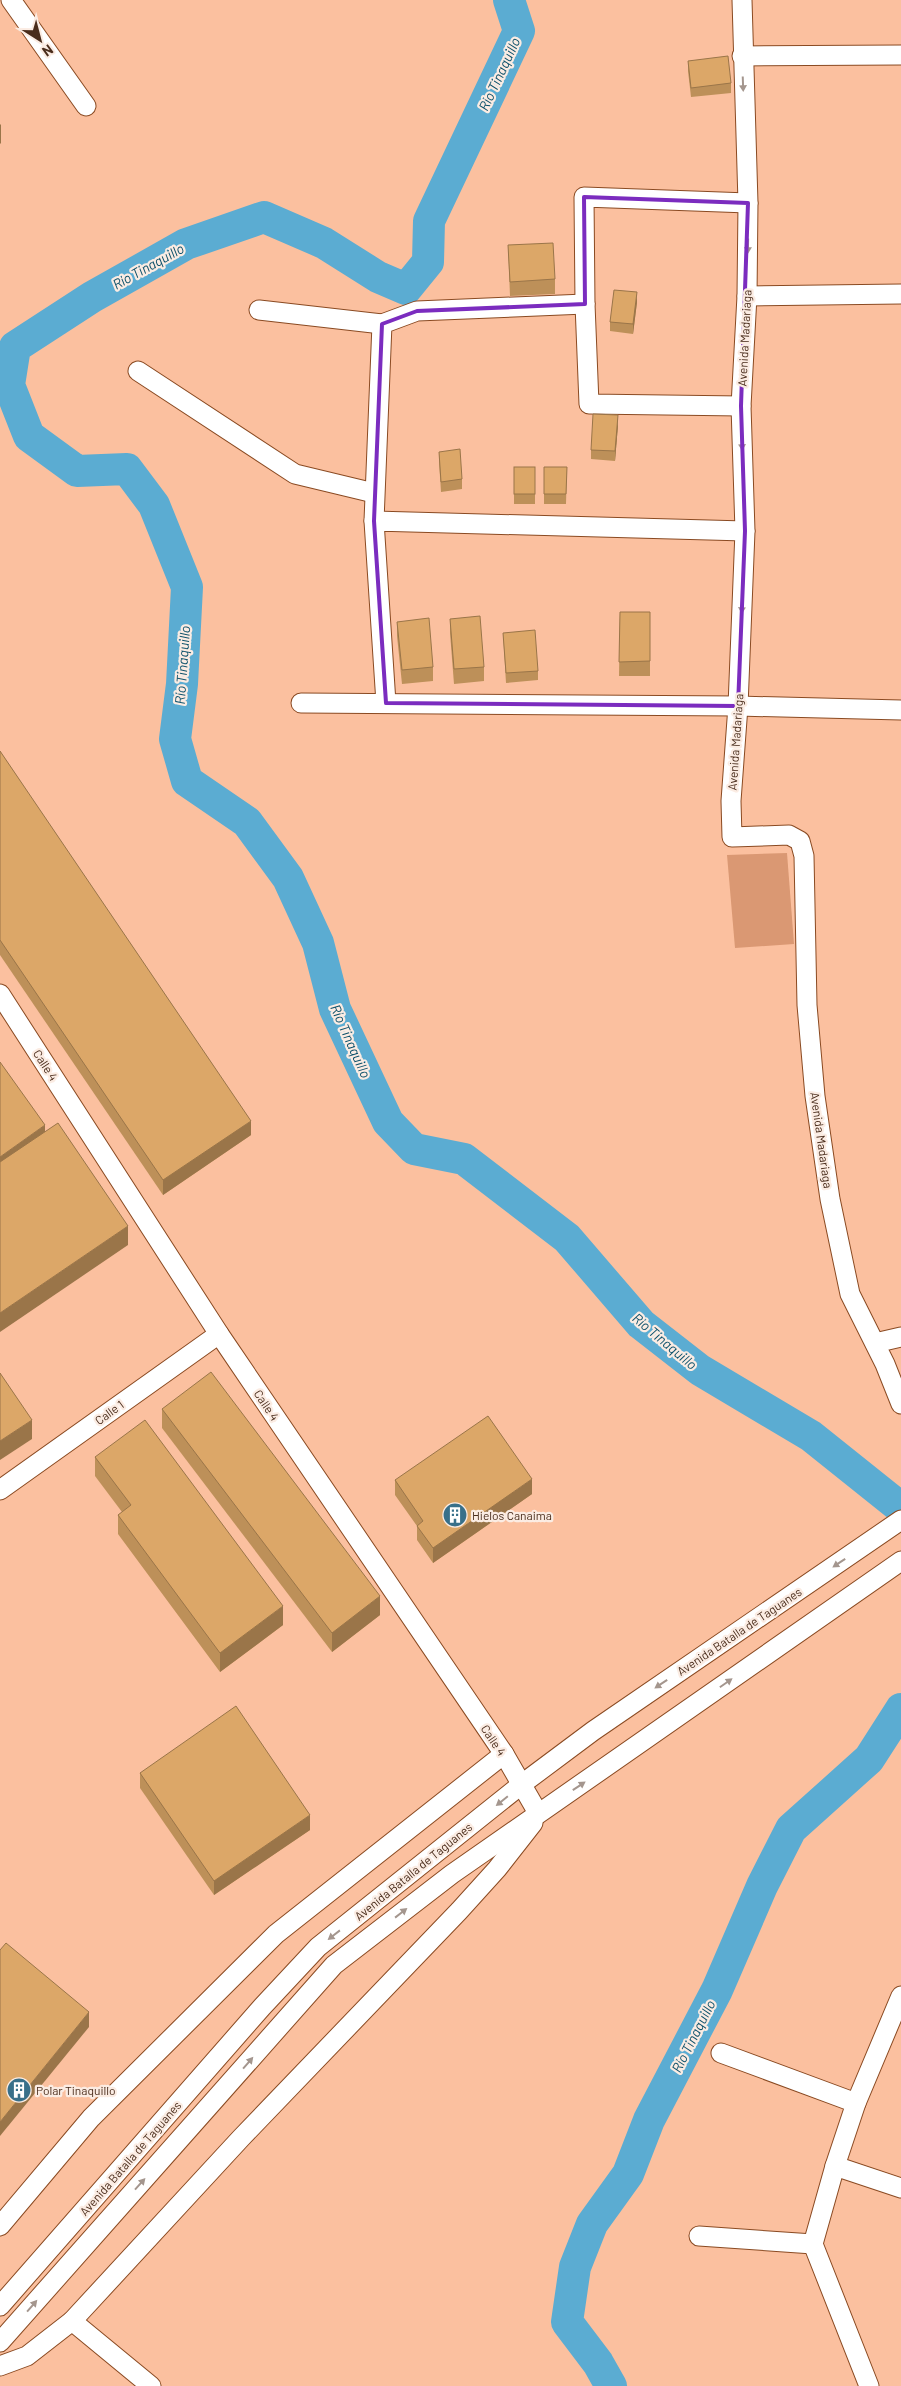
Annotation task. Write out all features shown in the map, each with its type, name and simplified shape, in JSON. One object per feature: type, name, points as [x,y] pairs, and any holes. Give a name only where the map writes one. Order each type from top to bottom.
[{"type":"street","points":[[10,0],[86,106]]},
{"type":"street","name":"Avenida Madariaga","points":[[742,0],[742,56],[748,203],[747,296],[741,406],[745,531],[738,706],[731,801],[732,837],[788,835],[800,842],[804,856],[807,1005],[816,1105],[830,1199],[850,1294],[875,1342],[901,1404]]},
{"type":"street","points":[[742,56],[901,54]]},
{"type":"street","points":[[741,406],[589,404],[585,304],[584,197],[748,203]]},
{"type":"street","points":[[747,296],[901,294]]},
{"type":"street","points":[[259,310],[382,324],[417,311],[585,304]]},
{"type":"street","points":[[382,324],[374,521],[386,702]]},
{"type":"street","points":[[138,371],[295,474],[374,493]]},
{"type":"street","points":[[374,521],[745,531]]},
{"type":"street","points":[[301,703],[386,702],[738,706],[901,710]]},
{"type":"street","name":"Calle 4","points":[[0,994],[219,1334],[504,1754],[538,1813]]},
{"type":"street","name":"Calle 1","points":[[0,1490],[219,1334]]},
{"type":"street","points":[[875,1342],[901,1337]]},
{"type":"street","name":"Avenida Batalla de Taguanes","points":[[0,2306],[256,2014],[318,1947],[522,1784],[593,1731],[901,1520]]},
{"type":"street","name":"Avenida Batalla de Taguanes","points":[[0,2342],[334,1966],[452,1874],[900,1561]]},
{"type":"street","points":[[0,2226],[91,2118],[276,1934],[504,1754]]},
{"type":"street","points":[[0,2366],[26,2356],[72,2321],[240,2138],[498,1870],[531,1827],[538,1813]]},
{"type":"street","points":[[869,2386],[813,2244],[835,2166],[856,2103],[896,2019],[901,1996]]},
{"type":"street","points":[[721,2053],[856,2103]]},
{"type":"street","points":[[835,2166],[901,2188]]},
{"type":"street","points":[[699,2236],[813,2244]]},
{"type":"street","points":[[72,2321],[152,2386]]},
{"type":"highlighted area","points":[[584,197],[748,203],[741,406],[745,531],[738,706],[386,703],[374,521],[382,324],[417,311],[585,304]]},
{"type":"shaded area","points":[[787,853],[794,944],[735,948],[727,855]]},
{"type":"building","points":[[728,56],[731,83],[691,88],[688,61]]},
{"type":"building","points":[[553,243],[555,279],[510,282],[508,245]]},
{"type":"building","points":[[614,290],[637,292],[633,324],[610,322]]},
{"type":"building","points":[[593,414],[618,415],[615,451],[591,450]]},
{"type":"building","points":[[460,449],[462,479],[441,482],[439,452]]},
{"type":"building","points":[[514,467],[535,467],[535,494],[514,494]]},
{"type":"building","points":[[544,467],[567,467],[566,494],[544,494]]},
{"type":"building","points":[[620,612],[650,612],[650,661],[619,662]]},
{"type":"building","points":[[480,616],[484,667],[454,669],[450,619]]},
{"type":"building","points":[[429,618],[433,667],[402,670],[397,622]]},
{"type":"building","points":[[535,630],[538,671],[506,673],[503,633]]},
{"type":"building","points":[[0,751],[251,1121],[163,1180],[0,940]]},
{"type":"building","points":[[0,1062],[45,1125],[0,1157]]},
{"type":"building","points":[[58,1123],[128,1226],[0,1313],[0,1162]]},
{"type":"building","points":[[211,1372],[380,1596],[332,1633],[162,1409]]},
{"type":"building","points":[[0,1373],[32,1420],[0,1441]]},
{"type":"building","name":"Hielos Canaima","points":[[488,1416],[532,1479],[433,1548],[417,1526],[423,1521],[395,1480]]},
{"type":"building","points":[[145,1420],[283,1606],[220,1653],[118,1515],[131,1505],[95,1457]]},
{"type":"building","points":[[236,1706],[310,1815],[214,1881],[140,1773]]},
{"type":"building","points":[[6,1943],[89,2012],[0,2122],[0,1950]]},
{"type":"waterway","name":"Río Tinaquillo","points":[[509,0],[519,31],[429,221],[428,262],[406,289],[378,277],[324,243],[264,217],[186,244],[92,297],[15,347],[9,385],[29,436],[77,471],[127,469],[154,505],[187,587],[182,684],[175,739],[187,781],[247,822],[288,878],[318,943],[335,1009],[388,1122],[414,1149],[464,1159],[567,1238],[641,1324],[700,1370],[811,1436],[901,1508]]},
{"type":"waterway","name":"Río Tinaquillo","points":[[611,2386],[598,2363],[567,2322],[575,2267],[592,2224],[628,2174],[649,2120],[717,1990],[762,1886],[791,1829],[869,1759],[901,1709]]},
{"type":"place","name":"Hielos Canaima","points":[[455,1515]]},
{"type":"place","name":"Polar Tinaquillo","points":[[19,2090]]}]
